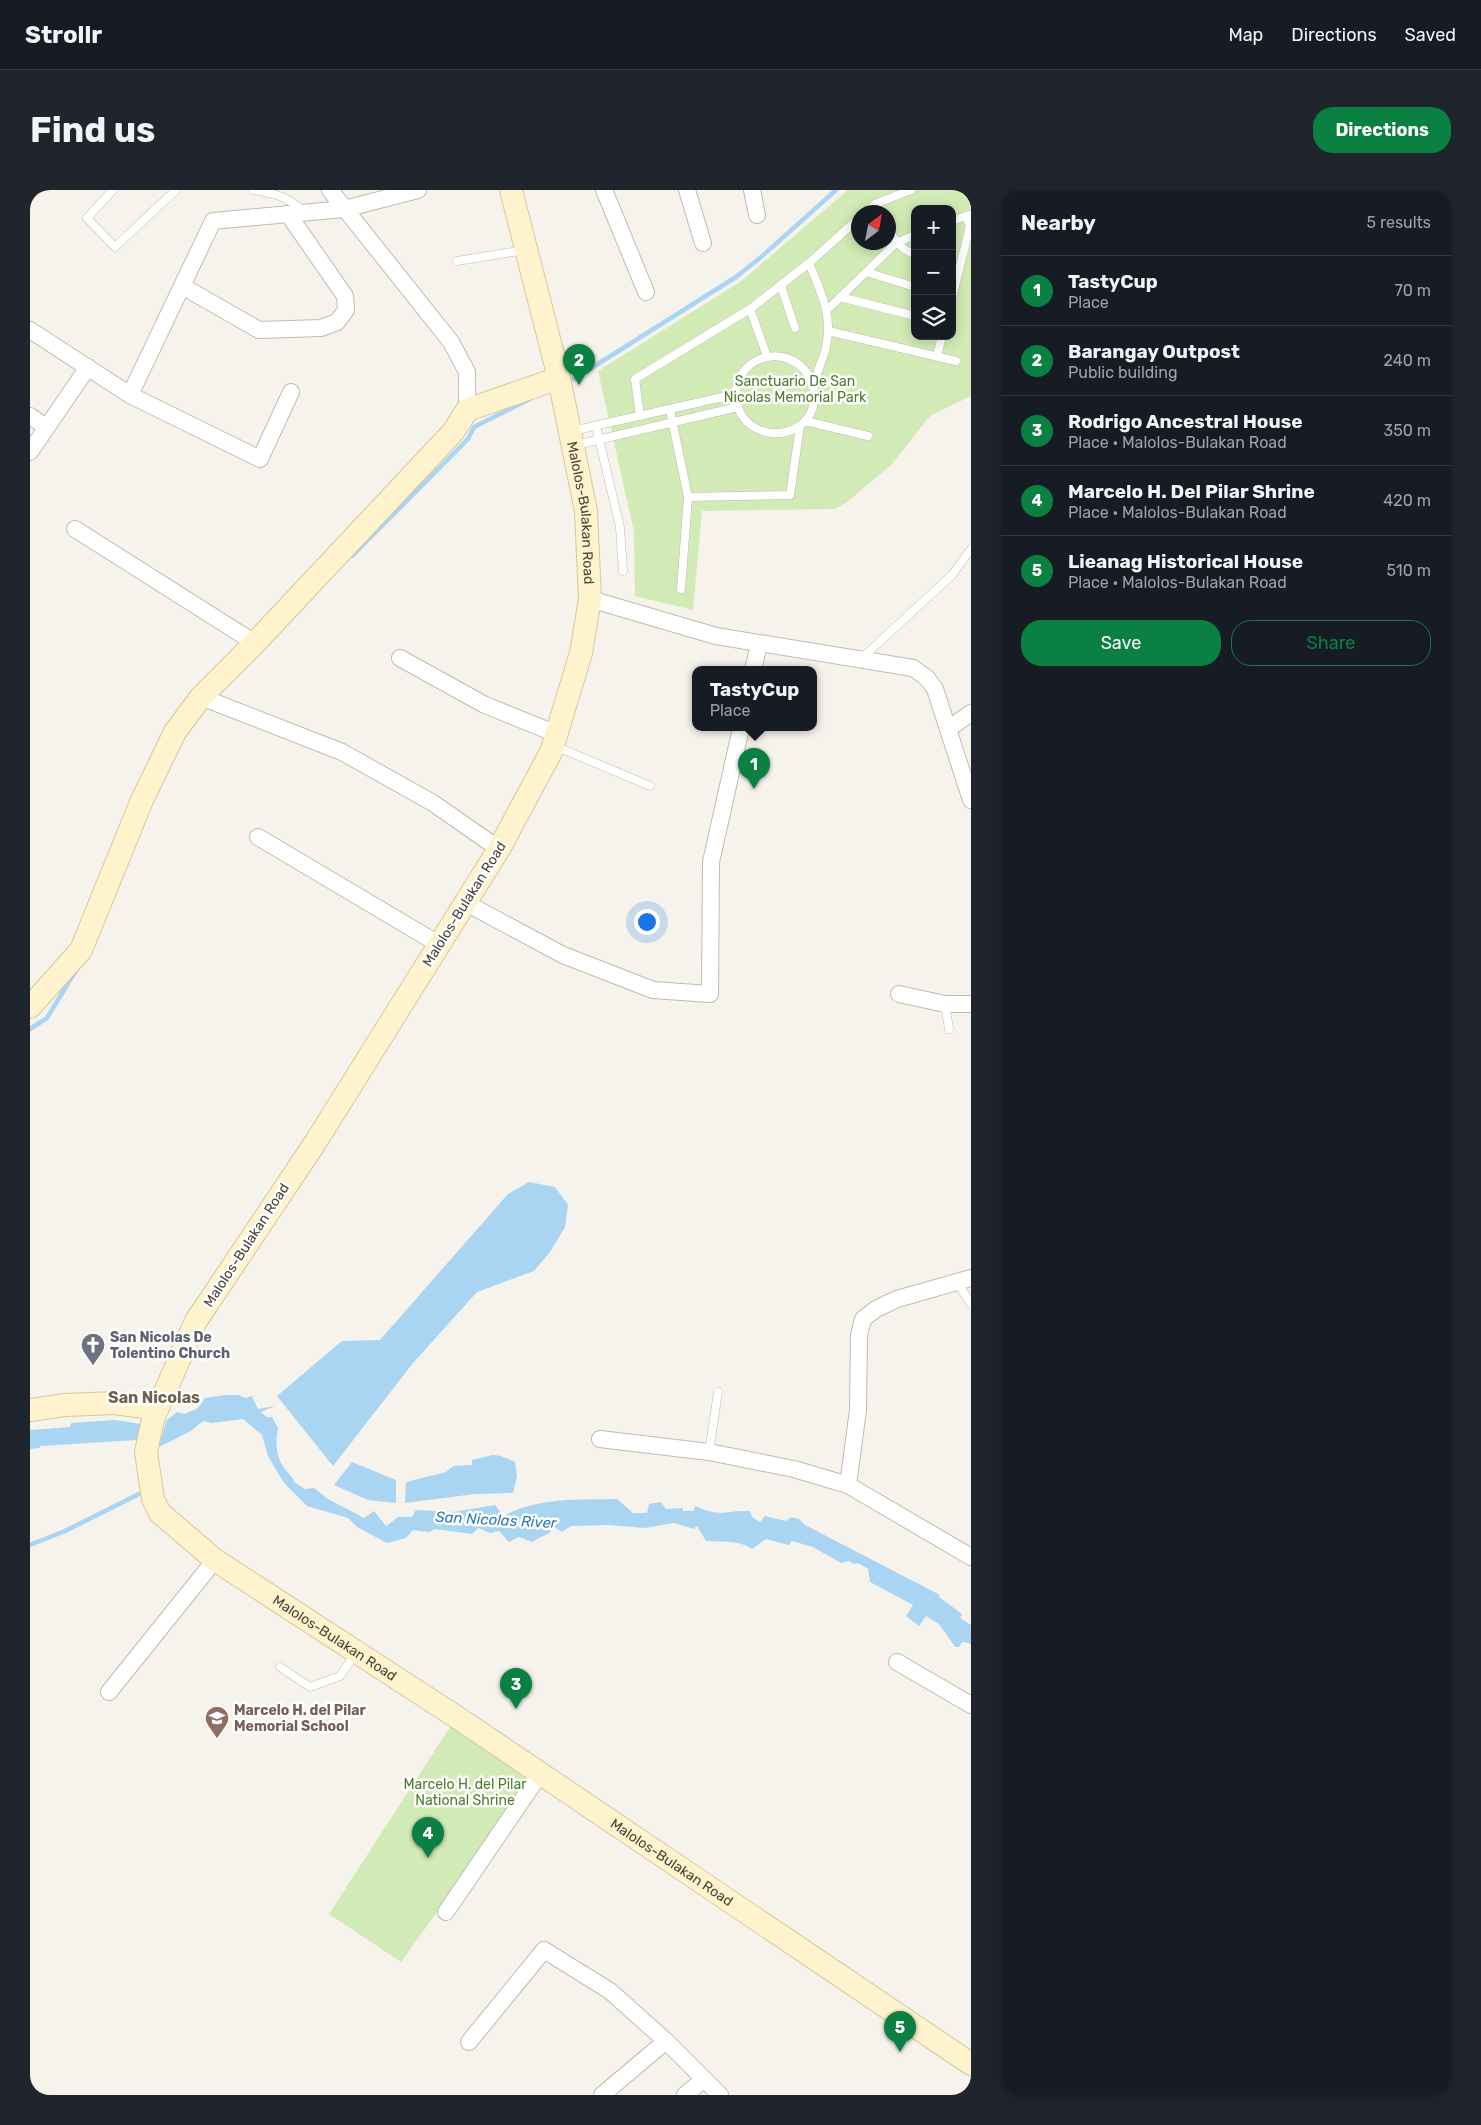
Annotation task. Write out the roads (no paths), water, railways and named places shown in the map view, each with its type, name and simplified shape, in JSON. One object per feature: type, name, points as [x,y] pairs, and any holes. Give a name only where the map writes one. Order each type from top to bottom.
[{"type":"main road","name":"Malolos-Bulakan Road","points":[[514,190],[559,378],[586,511],[590,599],[581,653],[555,740],[499,849],[315,1143],[196,1322],[155,1414],[146,1452],[153,1499],[160,1513],[215,1560],[357,1652],[971,2064]]},
{"type":"main road","points":[[30,1007],[80,950],[142,800],[175,732],[202,696],[255,643],[453,432],[468,410],[559,378]]},
{"type":"main road","points":[[30,1410],[65,1405],[115,1403],[155,1414]]},
{"type":"street","points":[[330,190],[450,342],[467,372],[468,410]]},
{"type":"street","points":[[130,395],[213,222],[344,209],[418,190]]},
{"type":"street","points":[[604,190],[646,292]]},
{"type":"street","points":[[687,190],[703,243]]},
{"type":"street","points":[[752,190],[757,215]]},
{"type":"street","points":[[182,286],[259,330],[321,328],[337,322],[346,310],[345,296],[296,213]]},
{"type":"street","points":[[30,330],[130,395],[260,459],[292,392]]},
{"type":"street","points":[[30,452],[88,367]]},
{"type":"street","points":[[30,416],[46,428]]},
{"type":"street","points":[[75,529],[255,643]]},
{"type":"street","points":[[590,599],[716,636],[913,668],[927,678],[935,689],[970,794]]},
{"type":"street","points":[[754,666],[759,644]]},
{"type":"street","points":[[400,658],[485,705],[555,740]]},
{"type":"street","points":[[202,696],[342,752],[433,803],[499,849]]},
{"type":"street","points":[[948,729],[971,713]]},
{"type":"street","points":[[466,904],[563,955],[653,990],[710,994],[711,862],[739,731]]},
{"type":"street","points":[[258,837],[440,945]]},
{"type":"street","points":[[899,994],[945,1004],[971,1004]]},
{"type":"street","points":[[848,1484],[858,1410],[859,1335],[863,1319],[876,1309],[897,1299],[964,1280]]},
{"type":"street","points":[[600,1438],[709,1452],[794,1469],[848,1484],[971,1556]]},
{"type":"street","points":[[109,1692],[215,1560]]},
{"type":"street","points":[[898,1662],[971,1705]]},
{"type":"street","points":[[446,1912],[540,1774]]},
{"type":"street","points":[[469,2042],[544,1950],[610,1991],[666,2041],[720,2095]]},
{"type":"street","points":[[602,2095],[666,2041]]},
{"type":"street","points":[[684,2095],[703,2080]]},
{"type":"lane","points":[[113,190],[87,218],[115,247],[176,190]]},
{"type":"lane","points":[[253,190],[279,194],[289,199],[296,213]]},
{"type":"lane","points":[[875,204],[911,190]]},
{"type":"lane","points":[[956,220],[969,215],[971,226],[967,259],[956,267]]},
{"type":"lane","points":[[640,416],[635,379],[750,309],[809,263],[851,225]]},
{"type":"lane","points":[[911,237],[896,243],[905,251],[911,253]]},
{"type":"lane","points":[[457,261],[527,250]]},
{"type":"lane","points":[[827,310],[889,250]]},
{"type":"lane","points":[[688,497],[790,495],[803,423],[813,404],[814,385],[826,348],[828,331],[827,310],[809,263]]},
{"type":"lane","points":[[866,272],[911,286]]},
{"type":"lane","points":[[781,286],[795,328]]},
{"type":"lane","points":[[840,297],[911,315]]},
{"type":"lane","points":[[750,309],[767,356]]},
{"type":"lane","points":[[828,331],[956,360]]},
{"type":"lane","points":[[937,356],[941,340]]},
{"type":"lane","points":[[814,385],[809,374],[801,365],[791,359],[767,356],[755,361],[745,370],[738,381],[736,394],[738,408],[753,427],[764,432],[783,433],[803,423],[868,436]]},
{"type":"lane","points":[[572,438],[596,426],[736,394]]},
{"type":"lane","points":[[572,438],[600,440],[738,408]]},
{"type":"lane","points":[[670,410],[688,497],[681,589]]},
{"type":"lane","points":[[596,426],[620,527],[623,571]]},
{"type":"lane","points":[[860,659],[952,575],[971,549]]},
{"type":"lane","points":[[555,740],[650,786]]},
{"type":"lane","points":[[945,1004],[949,1029]]},
{"type":"lane","points":[[964,1280],[971,1304]]},
{"type":"lane","points":[[709,1452],[718,1392]]},
{"type":"lane","points":[[280,1667],[310,1688],[340,1676],[357,1652]]},
{"type":"water","points":[[529,1182],[555,1187],[568,1205],[565,1227],[550,1252],[534,1271],[477,1292],[413,1363],[333,1466],[277,1396],[342,1341],[380,1340],[508,1194]]},
{"type":"water","name":"San Nicolas River","points":[[239,1395],[245,1398],[252,1396],[258,1409],[275,1406],[261,1412],[266,1417],[272,1417],[278,1428],[278,1455],[282,1465],[294,1482],[305,1489],[314,1488],[328,1499],[364,1518],[374,1511],[386,1526],[398,1517],[412,1517],[416,1510],[453,1512],[495,1505],[503,1516],[531,1505],[587,1499],[617,1499],[633,1513],[647,1513],[649,1504],[661,1502],[666,1509],[683,1508],[683,1511],[694,1511],[695,1506],[717,1513],[750,1511],[752,1517],[760,1522],[765,1516],[786,1521],[791,1517],[799,1519],[805,1525],[940,1595],[939,1597],[962,1614],[960,1618],[971,1625],[971,1645],[962,1642],[959,1647],[955,1647],[939,1624],[926,1616],[919,1626],[906,1616],[913,1605],[870,1582],[868,1569],[858,1563],[854,1564],[848,1561],[841,1563],[813,1547],[792,1541],[789,1545],[766,1539],[752,1549],[736,1543],[706,1541],[697,1526],[694,1529],[674,1523],[644,1528],[610,1525],[571,1526],[562,1532],[554,1527],[549,1533],[532,1542],[519,1537],[509,1542],[499,1531],[490,1533],[478,1528],[472,1534],[435,1529],[429,1532],[413,1530],[406,1538],[387,1543],[357,1527],[348,1518],[307,1506],[284,1483],[268,1456],[262,1435],[243,1419],[211,1423],[203,1421],[191,1431],[159,1447],[166,1421],[177,1412],[185,1414],[198,1408],[205,1398]]},
{"type":"water","points":[[115,1420],[141,1424],[137,1440],[40,1446],[40,1448],[30,1449],[30,1430],[70,1427],[71,1423]]},
{"type":"water","points":[[493,1455],[515,1462],[517,1477],[513,1493],[475,1494],[405,1503],[406,1483],[446,1472],[453,1466],[472,1465],[472,1460]]},
{"type":"water","points":[[352,1462],[396,1480],[396,1503],[368,1500],[334,1485]]},
{"type":"waterway","points":[[574,379],[736,277],[836,190]]},
{"type":"waterway","points":[[352,556],[468,439],[474,427],[530,399]]},
{"type":"waterway","points":[[30,1029],[47,1018],[75,972]]},
{"type":"waterway","points":[[30,1545],[65,1531],[139,1494]]},
{"type":"place","name":"Barangay Outpost","points":[[579,385]]},
{"type":"place","name":"TastyCup","points":[[754,789]]},
{"type":"place","name":"San Nicolas De Tolentino Church","points":[[93,1366]]},
{"type":"place","name":"Rodrigo Ancestral House","points":[[516,1709]]},
{"type":"place","name":"Marcelo H. del Pilar Memorial School","points":[[217,1739]]},
{"type":"place","name":"Marcelo H. Del Pilar Shrine","points":[[428,1858]]},
{"type":"place","name":"Lieanag Historical House","points":[[900,2052]]},
{"type":"district","name":"San Nicolas","points":[[154,1397]]},
{"type":"park label","name":"Sanctuario De San Nicolas Memorial Park","points":[[795,390]]},
{"type":"park label","name":"Marcelo H. del Pilar National Shrine","points":[[465,1792]]}]
